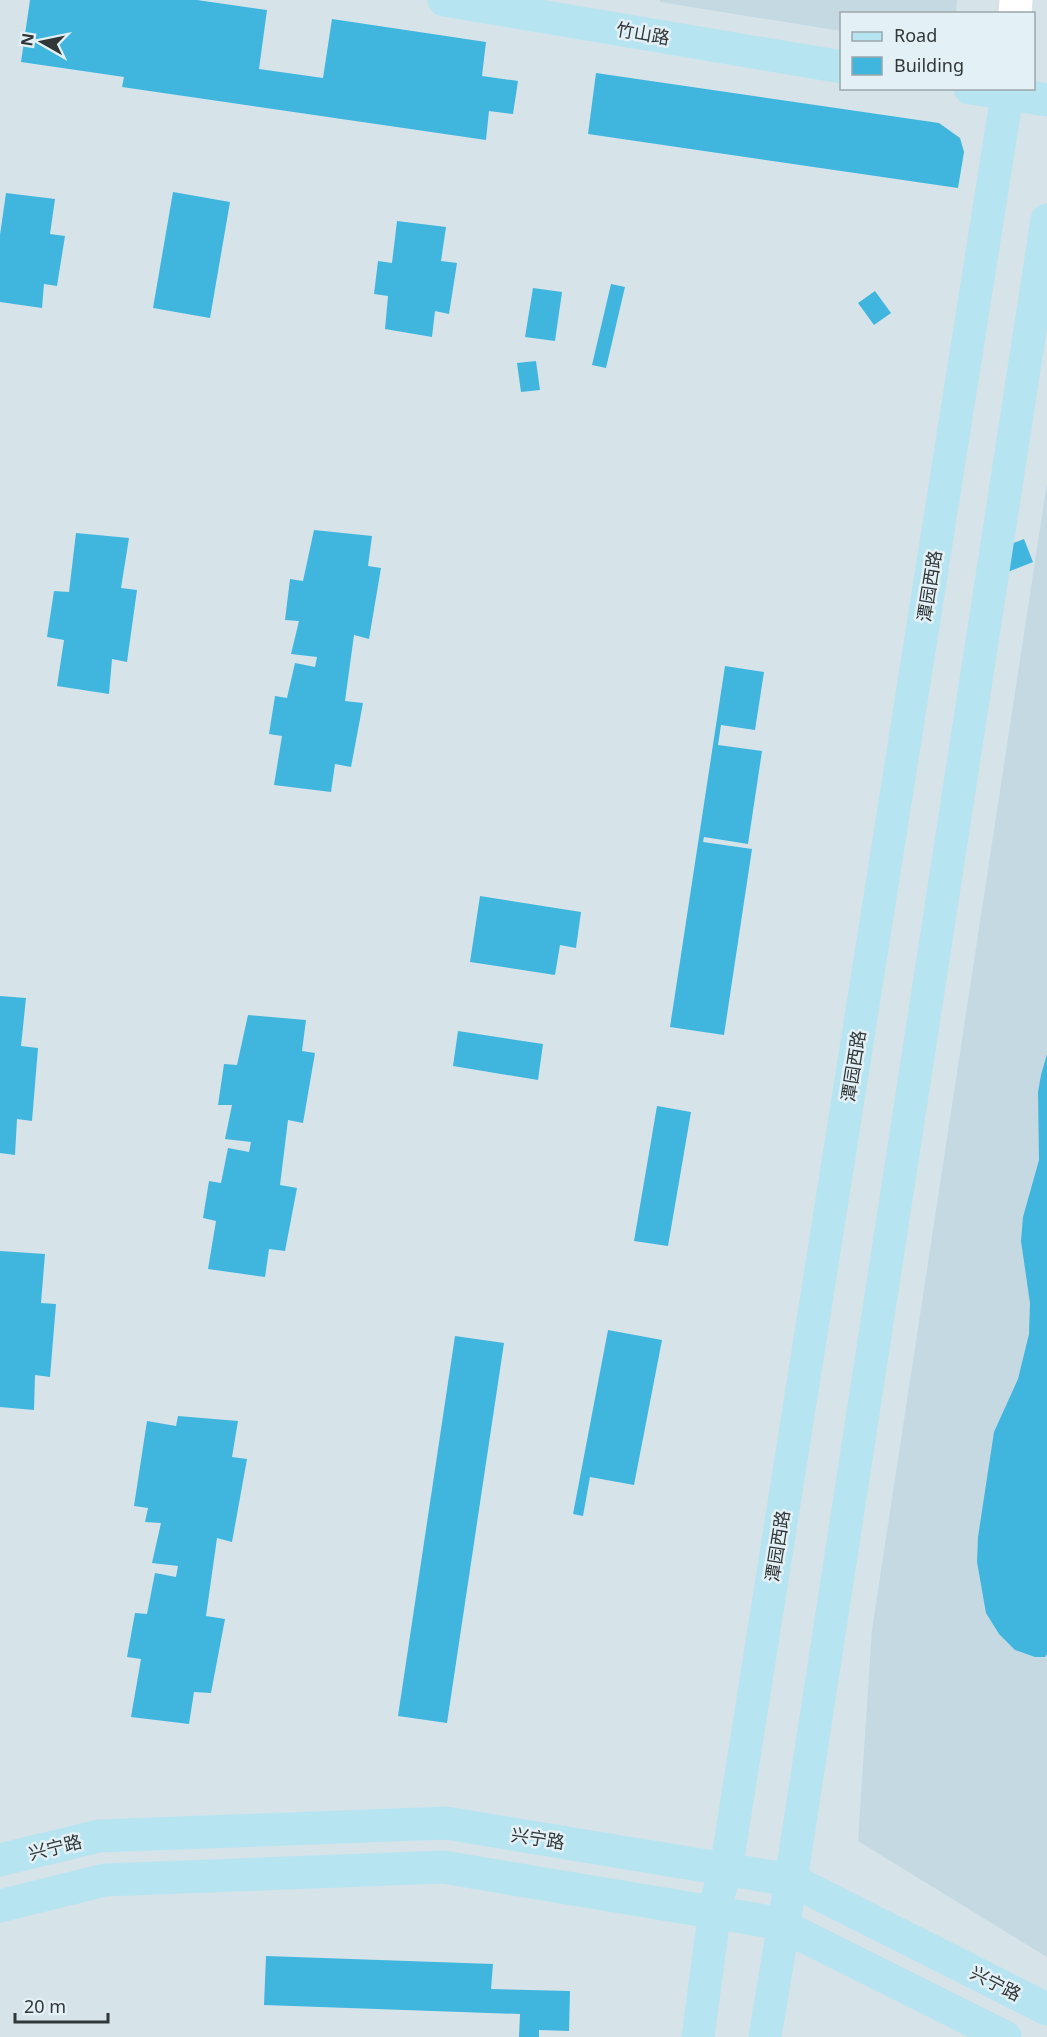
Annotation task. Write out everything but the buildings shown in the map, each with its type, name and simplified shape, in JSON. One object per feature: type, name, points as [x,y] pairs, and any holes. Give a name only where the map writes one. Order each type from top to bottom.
[{"type":"street","name":"竹山路","points":[[444,0],[840,67]]},
{"type":"street","points":[[988,90],[1047,100]]},
{"type":"street","name":"潭园西路","points":[[698,2037],[714,1914],[726,1869],[1007,92]]},
{"type":"street","points":[[765,2037],[1047,220]]},
{"type":"street","name":"兴宁路","points":[[0,1860],[99,1836],[446,1823],[791,1880],[1047,2008]]},
{"type":"street","points":[[0,1906],[105,1880],[443,1867],[777,1923],[1005,2037]]},
{"type":"shaded area","points":[[660,0],[957,0],[956,12],[840,12],[840,31],[660,2]]},
{"type":"shaded area","points":[[1047,483],[1047,1957],[858,1841],[872,1630]]}]
